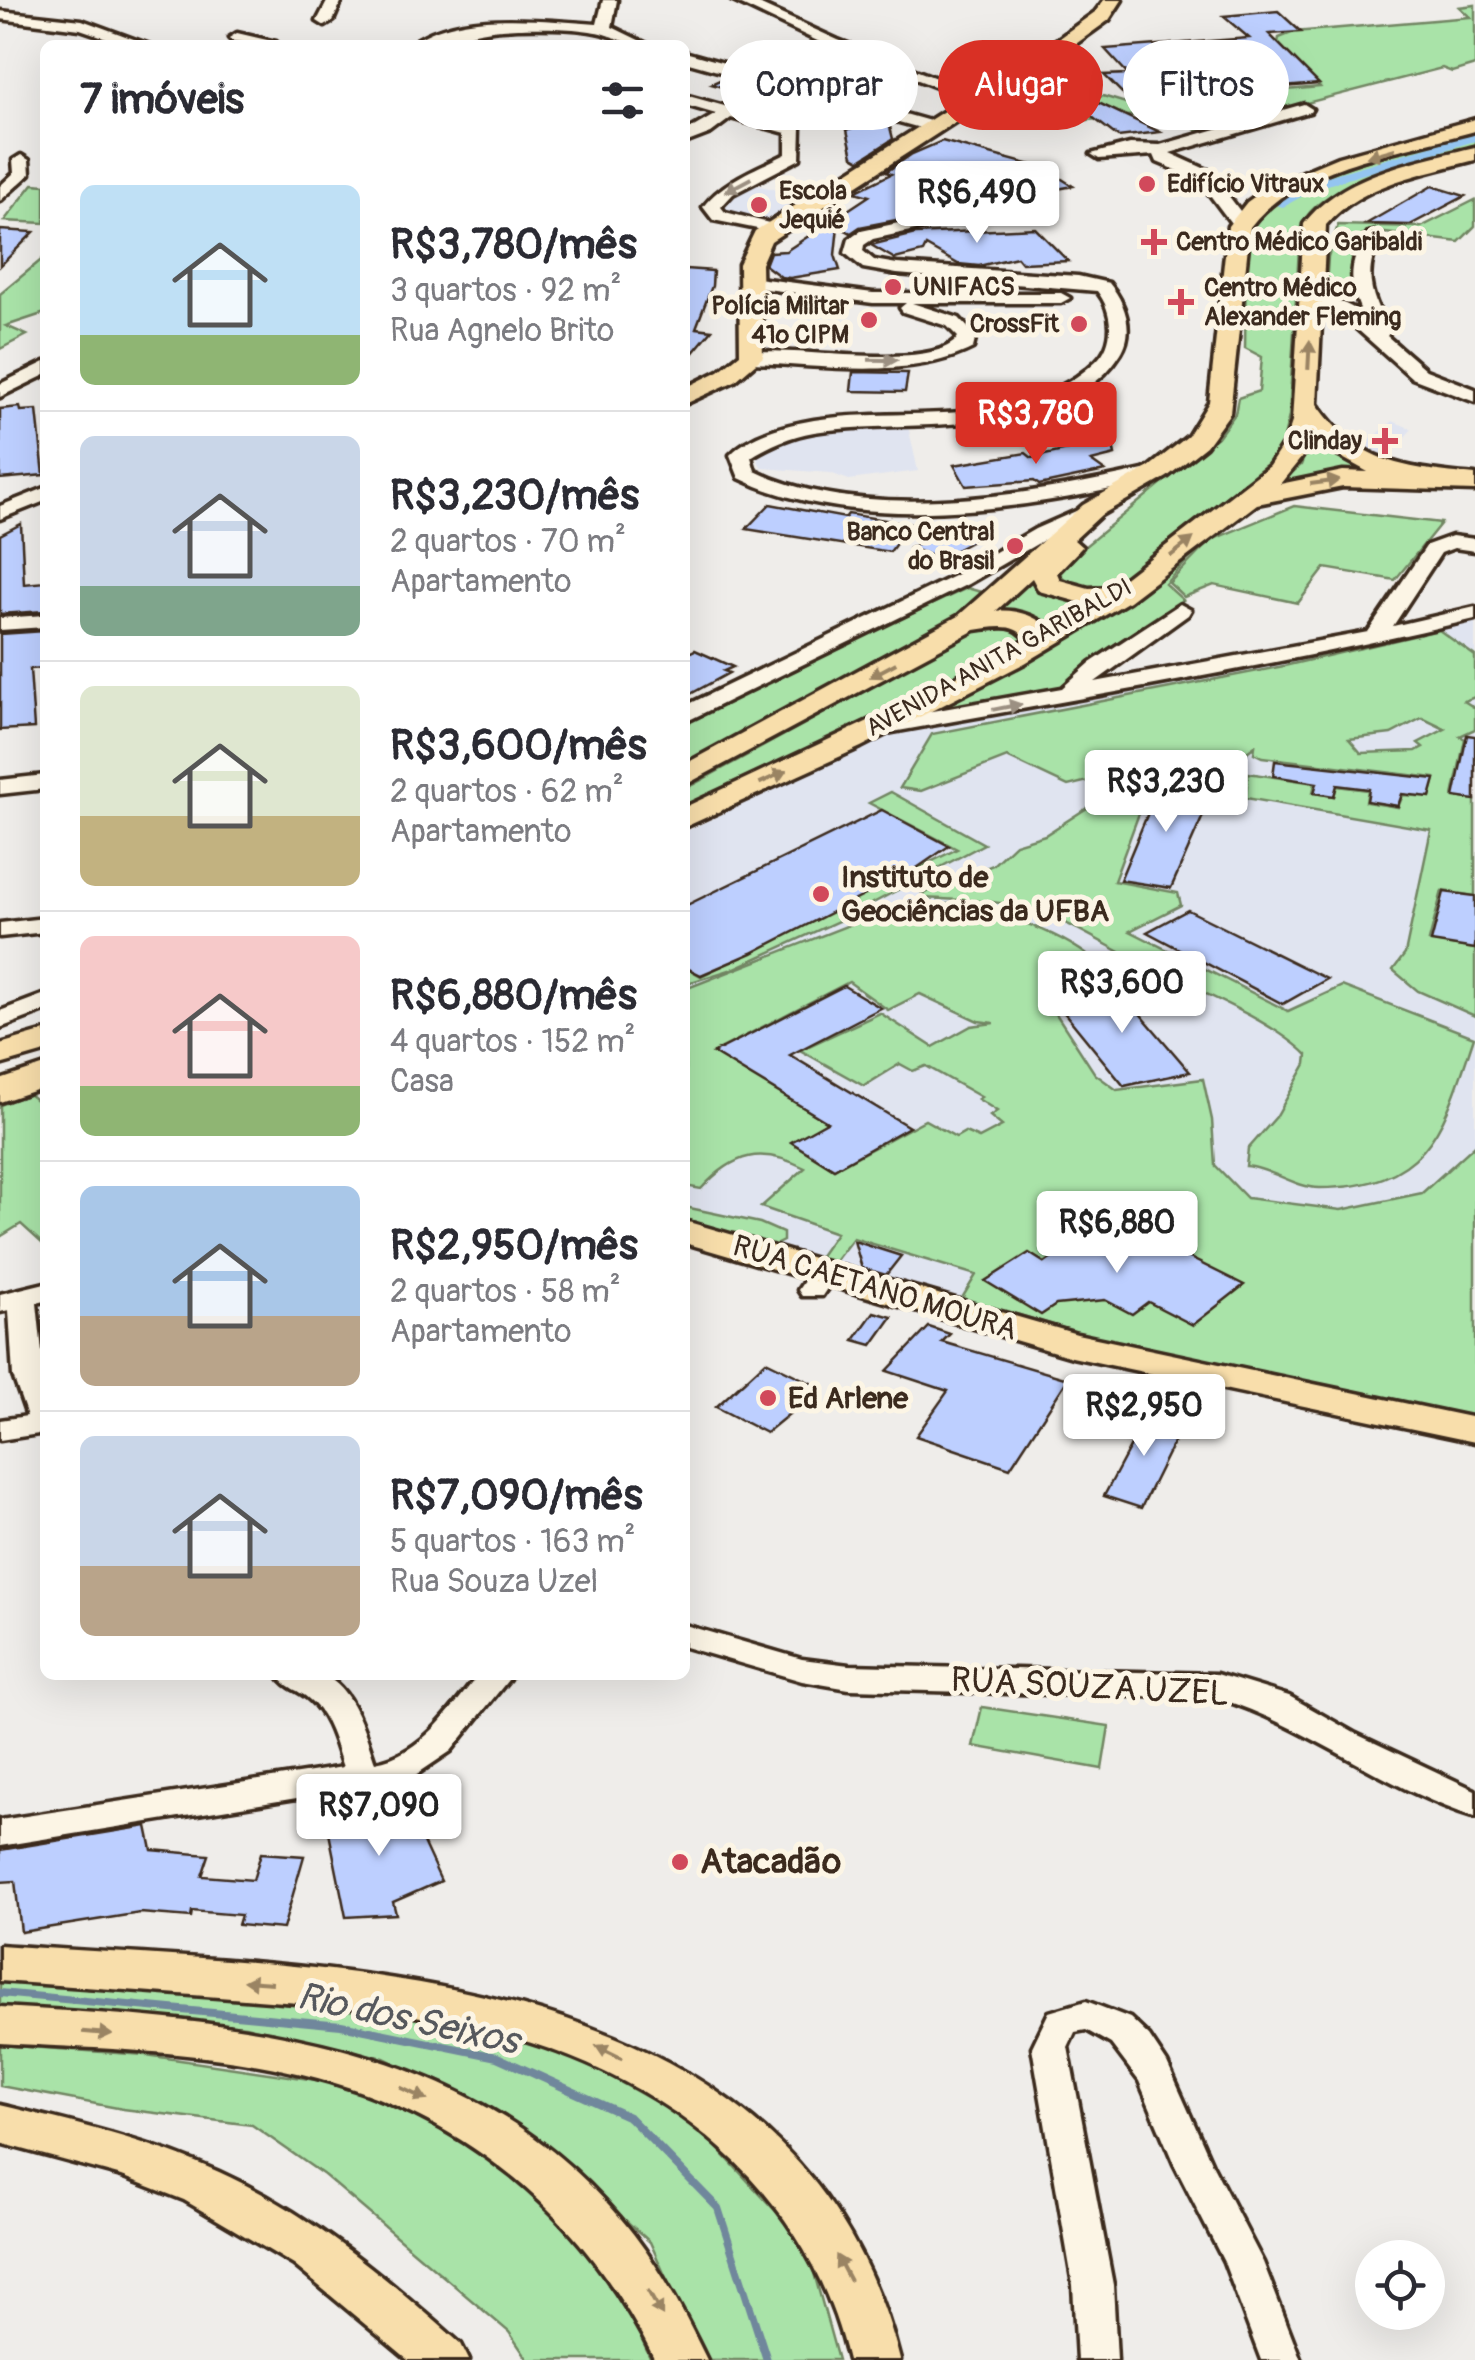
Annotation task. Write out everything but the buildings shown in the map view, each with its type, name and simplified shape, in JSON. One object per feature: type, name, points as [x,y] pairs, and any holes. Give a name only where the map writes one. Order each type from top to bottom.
[{"type":"main road","points":[[1068,40],[1090,26],[1113,0]]},
{"type":"main road","points":[[690,394],[727,376],[751,358],[752,251],[771,229],[938,122]]},
{"type":"main road","points":[[1414,128],[1475,123]]},
{"type":"main road","points":[[1240,223],[1265,196],[1300,178],[1475,123]]},
{"type":"main road","name":"AVENIDA ANITA GARIBALDI","points":[[690,816],[876,728],[1119,595],[1277,473],[1296,449],[1306,406],[1315,224],[1328,207],[1373,185],[1475,152]]},
{"type":"main road","name":"AVENIDA ANITA GARIBALDI","points":[[690,773],[973,617],[1092,510],[1158,472],[1197,441],[1218,414],[1240,223]]},
{"type":"main road","points":[[1306,406],[1328,440],[1360,460],[1462,482]]},
{"type":"main road","points":[[1119,595],[1069,593],[1048,585],[1042,575],[1047,566],[1158,472]]},
{"type":"main road","points":[[1246,499],[1343,480],[1462,482]]},
{"type":"main road","points":[[973,617],[1019,620],[1038,632],[1040,640]]},
{"type":"main road","points":[[0,1056],[40,1043]]},
{"type":"main road","points":[[0,1092],[40,1077]]},
{"type":"main road","name":"RUA CAETANO MOURA","points":[[690,1234],[818,1281],[1072,1346],[1475,1430]]},
{"type":"main road","points":[[0,1964],[409,1996],[504,2015],[603,2048],[667,2082],[722,2120],[771,2164],[824,2233],[848,2276],[867,2325],[874,2360]]},
{"type":"main road","points":[[0,2025],[251,2046],[353,2069],[420,2097],[517,2150],[565,2190],[636,2271],[681,2360]]},
{"type":"main road","points":[[0,2124],[162,2169],[246,2207],[326,2258],[442,2360]]},
{"type":"street","points":[[325,21],[336,0]]},
{"type":"street","points":[[604,29],[610,0]]},
{"type":"street","points":[[738,0],[833,44],[938,83]]},
{"type":"street","points":[[0,16],[82,25],[127,40]]},
{"type":"street","points":[[432,40],[503,24],[604,29],[629,40]]},
{"type":"street","points":[[450,34],[472,40]]},
{"type":"street","points":[[237,38],[246,40]]},
{"type":"street","points":[[690,59],[720,68]]},
{"type":"street","points":[[690,101],[720,110]]},
{"type":"street","points":[[1099,154],[1161,150],[1304,109]]},
{"type":"street","points":[[690,136],[720,119]]},
{"type":"street","points":[[918,122],[931,126]]},
{"type":"street","points":[[771,229],[727,219],[715,214],[712,206],[726,190],[794,156],[795,131],[791,130]]},
{"type":"street","points":[[1161,150],[1163,158],[1204,175],[1240,223]]},
{"type":"street","points":[[2,153],[21,160],[40,157]]},
{"type":"street","points":[[0,196],[22,174],[21,160]]},
{"type":"street","points":[[978,211],[868,235],[855,243],[854,253],[869,264],[897,269],[1096,284],[1109,291],[1120,336],[1116,350],[1094,374],[1058,395],[963,420],[803,430],[762,440],[740,455],[740,465],[756,481],[811,496],[893,503],[1012,498],[1100,486],[1158,472]]},
{"type":"street","points":[[1374,237],[1359,262],[1360,290],[1392,351]]},
{"type":"street","points":[[750,282],[873,298],[1112,299]]},
{"type":"street","points":[[751,358],[909,360],[944,356],[966,344],[968,336],[953,322],[873,298]]},
{"type":"street","points":[[1312,299],[1344,309],[1419,374],[1475,396]]},
{"type":"street","points":[[0,390],[40,370]]},
{"type":"street","points":[[0,513],[40,496]]},
{"type":"street","points":[[1012,498],[1092,510]]},
{"type":"street","name":"AVENIDA ANITA GARIBALDI","points":[[690,713],[961,580],[1042,533],[1092,510]]},
{"type":"street","points":[[1376,635],[1434,548],[1452,542],[1475,545]]},
{"type":"street","name":"AVENIDA ANITA GARIBALDI","points":[[961,580],[982,591],[973,617]]},
{"type":"street","points":[[1068,695],[1098,668],[1180,610]]},
{"type":"street","points":[[876,728],[1134,684],[1475,613]]},
{"type":"street","points":[[0,624],[40,621]]},
{"type":"street","points":[[1098,668],[1134,684]]},
{"type":"street","points":[[0,787],[40,783]]},
{"type":"street","points":[[0,930],[40,926]]},
{"type":"street","points":[[0,1020],[40,1004]]},
{"type":"street","points":[[30,1298],[28,1376],[40,1409]]},
{"type":"street","points":[[0,1430],[40,1424]]},
{"type":"street","name":"RUA SOUZA UZEL","points":[[690,1637],[802,1670],[849,1677],[1217,1686],[1277,1704],[1344,1742],[1475,1804]]},
{"type":"street","points":[[310,1680],[331,1698],[363,1777]]},
{"type":"street","points":[[0,1833],[396,1772],[421,1761],[492,1680]]},
{"type":"street","points":[[1097,2360],[1093,2285],[1050,2047],[1058,2024],[1071,2016],[1088,2014],[1100,2016],[1134,2043],[1153,2069],[1193,2164],[1230,2232],[1281,2360]]},
{"type":"shaded area","points":[[748,183],[807,197],[769,221],[720,212],[722,203]]},
{"type":"shaded area","name":"Clinday","points":[[1393,421],[1412,429],[1384,460],[1356,452]]},
{"type":"shaded area","points":[[908,426],[918,471],[849,480],[830,473],[762,468],[755,455],[791,436],[841,428]]},
{"type":"shaded area","points":[[1475,609],[1475,1418],[1097,1341],[690,1225],[690,830],[917,719],[1413,625]]},
{"type":"green space","points":[[1475,5],[1475,65],[1452,72],[1442,68],[1289,108],[1289,90],[1320,87],[1289,55],[1289,40],[1279,38],[1294,32],[1470,17],[1459,7]]},
{"type":"green space","points":[[1103,96],[1123,102],[1123,116],[1103,118]]},
{"type":"green space","points":[[1475,130],[1475,146],[1349,185],[1309,213],[1300,231],[1289,416],[1282,446],[1271,461],[1114,585],[1083,588],[1063,578],[1058,571],[1062,565],[1218,437],[1235,414],[1238,398],[1259,391],[1262,357],[1245,348],[1246,284],[1250,236],[1267,208],[1290,192],[1353,165]]},
{"type":"green space","points":[[33,184],[40,185],[40,223],[4,221]]},
{"type":"green space","points":[[1475,200],[1475,226],[1459,242],[1377,232],[1362,235],[1352,257],[1351,289],[1326,287],[1328,257],[1338,225],[1421,227]]},
{"type":"green space","points":[[40,261],[40,315],[6,326],[27,335],[0,349],[0,294]]},
{"type":"green space","points":[[1313,435],[1353,461],[1404,475],[1273,489],[1301,465]]},
{"type":"green space","points":[[1294,506],[1441,523],[1395,580],[1325,568],[1298,603],[1214,585],[1184,597],[1169,583],[1211,540]]},
{"type":"green space","points":[[1201,546],[1165,584],[1183,600],[1082,669],[1061,688],[923,715]]},
{"type":"green space","points":[[1027,576],[1042,590],[1087,604],[1054,624],[1028,614],[989,612]]},
{"type":"green space","points":[[967,588],[981,592],[982,601],[963,620],[690,765],[690,717]]},
{"type":"green space","points":[[988,624],[1023,625],[1026,640],[690,808],[690,786]]},
{"type":"green space","points":[[1439,630],[1475,656],[1475,697],[1464,701],[1475,708],[1475,729],[1460,736],[1465,739],[1453,796],[1475,800],[1475,896],[1442,891],[1429,941],[1475,949],[1475,1016],[1418,991],[1393,970],[1405,954],[1431,830],[1246,798],[1248,773],[1315,783],[1313,793],[1334,796],[1337,786],[1368,790],[1366,802],[1398,807],[1403,795],[1430,797],[1435,778],[1262,757],[1254,753],[1255,746],[1224,769],[1172,763],[1140,781],[1092,780],[1068,786],[1007,757],[921,791],[900,788],[932,734],[1284,666]],"holes":[[[1422,718],[1445,729],[1418,743],[1423,747],[1416,751],[1361,753],[1349,739],[1391,734]]]},
{"type":"green space","points":[[891,792],[984,844],[845,918],[733,969],[690,982],[690,970],[701,976],[822,917],[901,863],[914,870],[957,849],[869,803]]},
{"type":"green space","points":[[1104,797],[1145,797],[1114,881],[1178,893],[1181,905],[1130,931],[1288,1011],[1342,986],[1474,1037],[1441,1124],[1410,1163],[1387,1176],[1357,1185],[1320,1188],[1246,1166],[1248,1149],[1276,1117],[1306,1064],[1307,1055],[1291,1041],[1250,1016],[1046,915],[1006,904],[925,898],[922,894],[993,865],[1015,844],[1045,835]]},
{"type":"green space","points":[[965,903],[1046,931],[1083,952],[1114,980],[1077,989],[1051,1006],[1095,1074],[1117,1090],[1203,1079],[1212,1120],[1215,1165],[1247,1198],[1341,1210],[1422,1193],[1475,1145],[1475,1418],[1182,1363],[962,1298],[976,1275],[853,1238],[833,1264],[817,1260],[836,1233],[761,1207],[805,1168],[761,1155],[725,1167],[701,1189],[690,1187],[690,987],[895,907]],"holes":[[[849,982],[888,1010],[920,994],[978,1021],[994,1023],[971,1026],[933,1047],[880,1013],[800,1050],[864,1086],[900,1064],[913,1071],[926,1066],[981,1097],[978,1099],[997,1111],[990,1116],[1002,1126],[979,1138],[965,1132],[956,1137],[925,1120],[834,1169],[794,1144],[827,1122],[714,1052]]]},
{"type":"green space","points":[[29,1094],[40,1103],[40,1241],[21,1224],[0,1237],[0,1105]]},
{"type":"green space","points":[[690,1208],[760,1223],[783,1233],[783,1241],[773,1246],[690,1224]]},
{"type":"green space","points":[[982,1707],[1109,1726],[1102,1769],[973,1746]]},
{"type":"green space","points":[[0,1982],[356,2008],[458,2023],[568,2053],[695,2124],[806,2244],[838,2360],[703,2360],[650,2242],[521,2127],[384,2058],[245,2026],[0,2005]]},
{"type":"green space","points":[[0,2045],[146,2055],[350,2085],[494,2155],[611,2273],[651,2360],[528,2360],[509,2332],[324,2175],[252,2125],[123,2109],[0,2086]]},
{"type":"waterway","points":[[1278,204],[1312,185],[1475,137]]},
{"type":"waterway","name":"Rio dos Seixos","points":[[0,1993],[341,2025],[497,2057],[629,2117],[718,2208],[767,2360]]},
{"type":"place","name":"Edifício Vitraux","points":[[1147,184]]},
{"type":"place","name":"Escola Jequié","points":[[759,205]]},
{"type":"place","name":"Centro Médico Garibaldi","points":[[1154,242]]},
{"type":"place","name":"UNIFACS","points":[[893,287]]},
{"type":"place","name":"Centro Médico Alexander Fleming","points":[[1181,302]]},
{"type":"place","name":"Polícia Militar 41º CIPM","points":[[869,320]]},
{"type":"place","name":"CrossFit","points":[[1079,324]]},
{"type":"place","name":"Clinday","points":[[1385,441]]},
{"type":"place","name":"Banco Central do Brasil","points":[[1015,546]]},
{"type":"place","name":"Instituto de Geociências da UFBA","points":[[821,894]]},
{"type":"place","name":"Ed Arlene","points":[[768,1398]]},
{"type":"place","name":"Atacadão","points":[[680,1862]]}]
